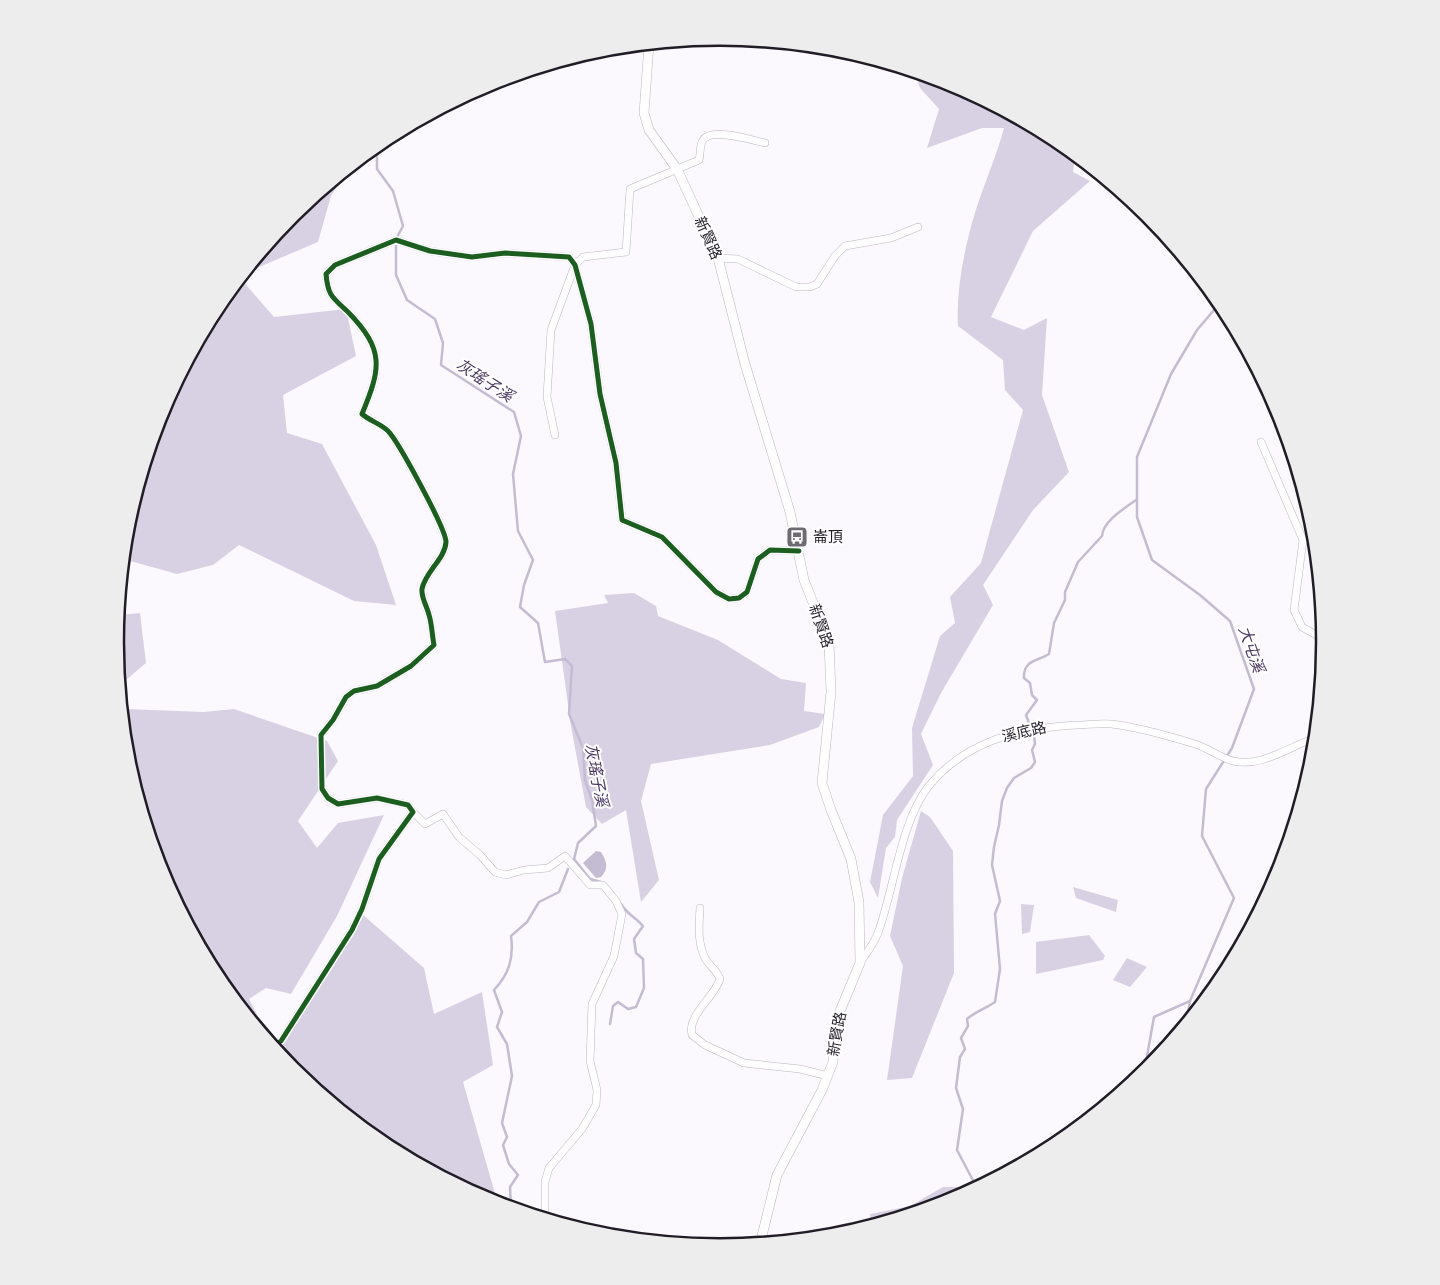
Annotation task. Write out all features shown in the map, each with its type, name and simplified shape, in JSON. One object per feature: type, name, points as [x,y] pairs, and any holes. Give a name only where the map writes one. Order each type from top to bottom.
[{"type":"street","name":"新賢路","points":[[649,50],[644,113],[649,130],[677,169],[718,258],[745,364],[768,436],[804,580],[829,643],[831,692],[822,783],[854,870],[858,902],[860,963],[840,1011],[834,1038],[833,1062],[828,1076],[778,1175],[762,1237]]},
{"type":"street","points":[[555,435],[547,397],[551,330],[576,265],[584,257],[626,252],[630,189],[698,160],[702,142],[710,135],[718,134],[764,142]]},
{"type":"street","points":[[718,258],[738,259],[796,287],[810,288],[817,284],[835,256],[845,246],[891,238],[918,227]]},
{"type":"street","points":[[545,1212],[545,1182],[549,1168],[582,1129],[596,1105],[597,1090],[590,1061],[592,1004],[614,956],[622,914],[616,901],[603,885],[590,885],[565,856],[548,868],[506,875],[495,872],[480,854],[459,837],[444,814],[425,824],[408,805],[378,798],[338,804],[328,798],[322,789],[321,736],[346,697],[354,691],[378,686],[410,666],[434,645],[430,615],[423,598],[422,589],[444,549],[446,541],[442,526],[430,507],[403,452],[387,430],[370,421],[362,414],[375,382],[376,351],[355,319],[328,292],[326,274],[335,265],[396,240],[430,251],[472,257],[505,252],[569,257],[576,265],[592,324],[600,394],[616,463],[622,520],[662,537],[716,592],[729,598],[739,598],[747,592],[758,560],[770,550],[798,552]]},
{"type":"street","points":[[1261,442],[1303,540],[1294,610],[1302,627],[1316,635]]},
{"type":"street","points":[[1303,540],[1307,540]]},
{"type":"street","name":"溪底路","points":[[860,963],[879,932],[895,868],[919,803],[929,787],[965,754],[1002,736],[1025,729],[1110,724],[1196,744],[1233,761],[1262,760],[1308,740]]},
{"type":"street","points":[[278,1043],[352,930],[368,895],[379,859],[413,812]]},
{"type":"street","points":[[700,908],[699,941],[707,961],[718,972],[720,980],[693,1020],[690,1027],[692,1035],[705,1045],[744,1063],[800,1069],[828,1076]]},
{"type":"shaded area","points":[[917,80],[984,108],[1018,126],[1074,163],[1073,172],[1090,181],[1033,231],[991,317],[1024,330],[1047,318],[1042,395],[1069,472],[1033,510],[983,585],[993,605],[941,693],[921,734],[933,765],[897,820],[895,837],[886,848],[878,898],[870,882],[883,815],[913,776],[912,728],[940,636],[955,623],[950,597],[981,563],[1023,410],[1005,390],[1003,360],[958,326],[961,270],[967,243],[974,216],[1004,128],[982,128],[927,148],[939,109],[920,88]]},
{"type":"shaded area","points":[[338,185],[331,196],[318,242],[257,268],[298,221]]},
{"type":"shaded area","points":[[245,283],[274,317],[346,309],[356,356],[283,395],[287,433],[322,444],[376,545],[396,605],[354,601],[239,545],[213,565],[177,574],[130,561],[135,526],[155,451],[169,414],[185,379],[224,311]]},
{"type":"shaded area","points":[[634,593],[656,606],[658,616],[718,640],[781,679],[806,683],[804,711],[825,714],[819,727],[770,745],[651,764],[641,801],[659,880],[641,902],[626,810],[602,824],[586,807],[571,726],[555,611],[608,603],[604,595]]},
{"type":"shaded area","points":[[140,613],[146,663],[125,681],[124,642],[125,614]]},
{"type":"shaded area","points":[[128,709],[204,712],[234,709],[327,741],[338,761],[298,821],[317,848],[338,823],[384,815],[337,916],[291,994],[266,988],[249,999],[261,1023],[224,974],[185,906],[169,871],[144,797],[135,759]]},
{"type":"shaded area","points":[[921,811],[930,817],[953,851],[954,973],[912,1078],[887,1080],[903,966],[890,936],[902,878]]},
{"type":"shaded area","points":[[596,851],[601,852],[606,865],[604,874],[596,878],[583,863]]},
{"type":"shaded area","points":[[1073,887],[1118,900],[1116,912],[1076,898]]},
{"type":"shaded area","points":[[1021,904],[1034,905],[1030,932],[1022,934]]},
{"type":"shaded area","points":[[362,914],[424,968],[434,1014],[482,992],[493,1065],[463,1082],[495,1194],[422,1159],[357,1116],[298,1064],[275,1040],[288,1028]]},
{"type":"shaded area","points":[[1089,935],[1105,956],[1103,960],[1036,974],[1036,942]]},
{"type":"shaded area","points":[[1127,958],[1147,967],[1130,987],[1113,980]]},
{"type":"shaded area","points":[[943,1187],[962,1187],[912,1207],[870,1219],[870,1214],[910,1206]]},
{"type":"waterway","name":"灰瑤子溪","points":[[377,155],[377,169],[393,191],[403,226],[396,239]]},
{"type":"waterway","name":"灰瑤子溪","points":[[396,246],[396,275],[407,300],[435,319],[443,343],[441,365],[514,412],[521,436],[513,474],[518,531],[533,560],[524,585],[520,607],[538,623],[545,662],[565,659],[572,666],[569,714],[583,748],[585,780],[592,800],[596,826],[578,843],[574,859]]},
{"type":"waterway","name":"大屯溪","points":[[1146,1059],[1154,1017],[1190,1001],[1234,898],[1202,836],[1206,789],[1232,748],[1254,689],[1230,621],[1200,595],[1152,560],[1137,517],[1137,457],[1171,374],[1197,330],[1215,309]]},
{"type":"waterway","points":[[974,1182],[957,1150],[963,1109],[956,1088],[960,1057],[965,1049],[961,1038],[968,1026],[967,1019],[995,1002],[1000,969],[995,914],[1000,901],[992,865],[1002,801],[1007,788],[1014,778],[1031,768],[1035,762],[1032,750],[1035,744],[1034,736],[1026,715],[1037,700],[1032,695],[1030,683],[1024,678],[1024,672],[1029,664],[1049,654],[1054,623],[1065,600],[1065,592],[1078,562],[1102,536],[1103,530],[1110,520],[1136,500]]},
{"type":"waterway","points":[[574,859],[590,879],[601,882]]},
{"type":"waterway","name":"灰瑤子溪","points":[[511,1200],[510,1187],[518,1175],[509,1164],[503,1145],[507,1137],[502,1123],[512,1076],[507,1044],[497,1027],[502,1012],[494,990],[507,972],[512,951],[511,936],[527,922],[539,902],[559,892],[568,869]]},
{"type":"waterway","points":[[610,1024],[613,1006],[618,1002],[628,1009],[636,1007],[644,988],[643,959],[636,953],[634,939],[643,926],[621,904]]},
{"type":"waterway","points":[[1188,1011],[1190,1001]]},
{"type":"cycle path","points":[[278,1043],[352,930],[362,909],[379,859],[413,812],[408,805],[377,798],[338,804],[328,798],[322,789],[321,735],[333,720],[346,697],[354,691],[377,686],[411,666],[434,645],[430,618],[423,599],[422,589],[427,577],[442,554],[446,542],[430,504],[411,467],[393,438],[388,431],[362,414],[373,384],[376,360],[374,349],[360,325],[330,292],[326,274],[335,265],[396,240],[430,251],[472,257],[505,253],[569,257],[575,265],[591,324],[600,394],[616,463],[622,520],[662,537],[716,592],[729,599],[739,598],[747,592],[758,559],[770,550],[799,551]]},
{"type":"place","name":"崙頂","points":[[797,537]]}]
